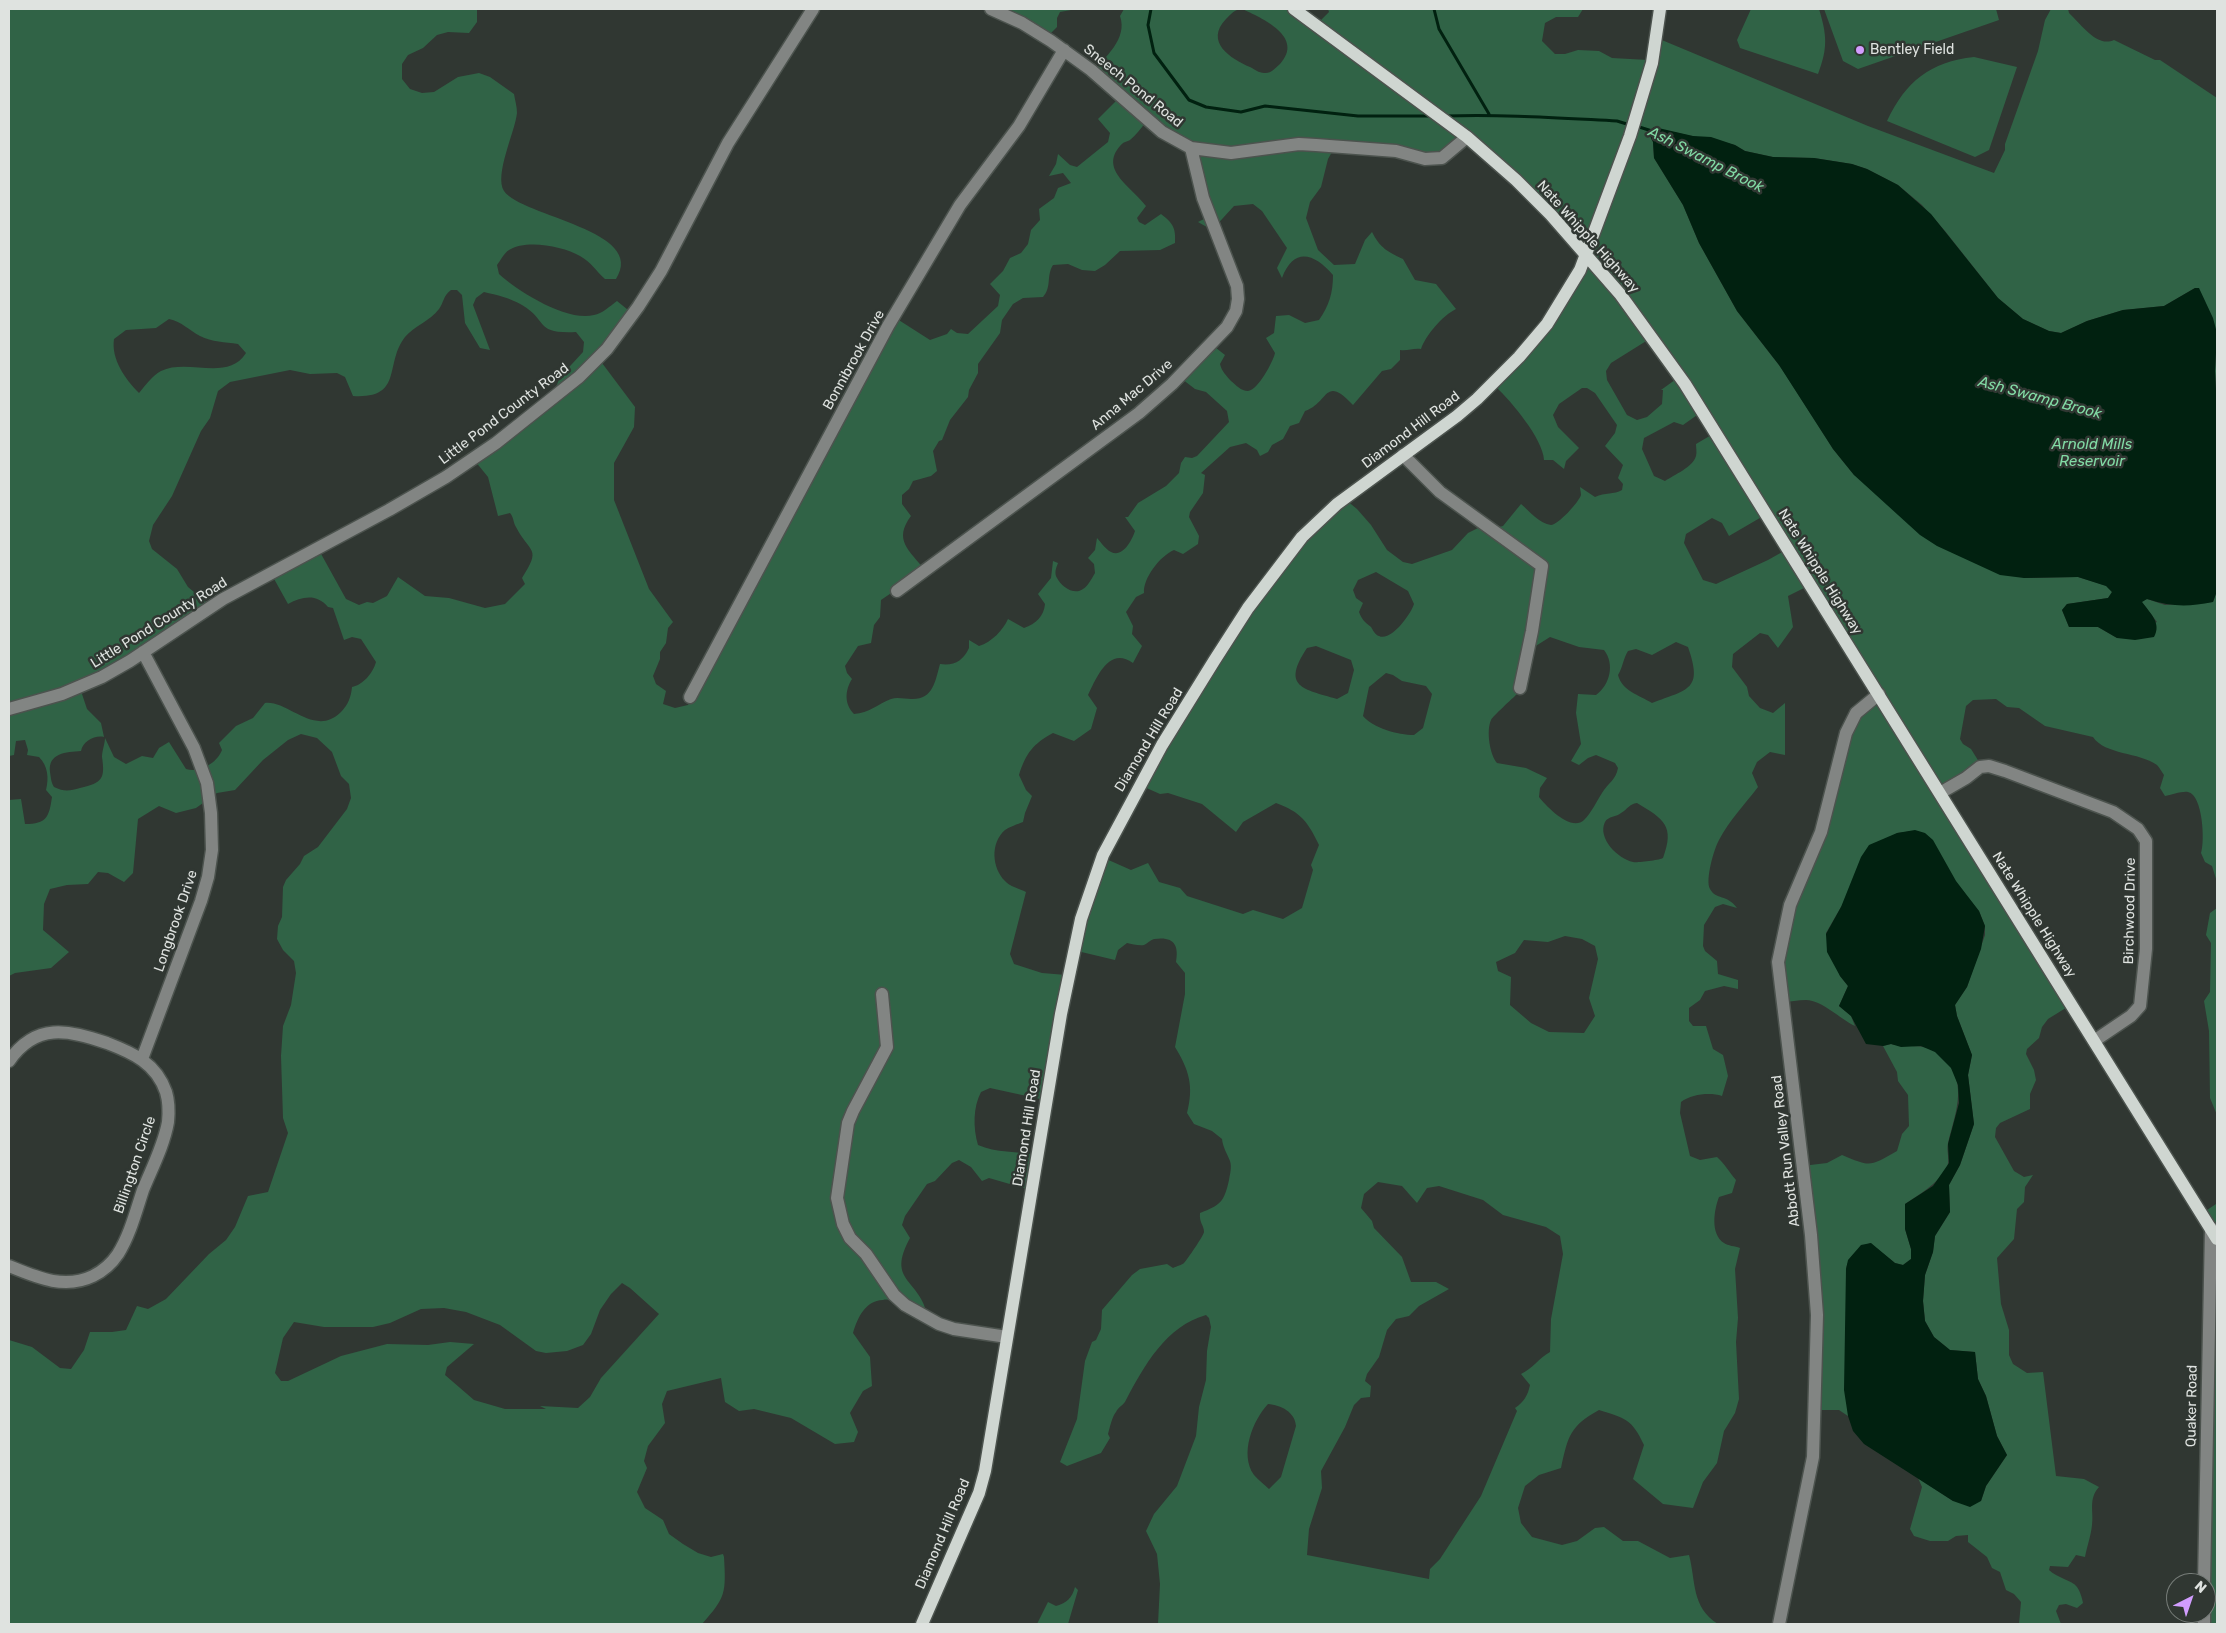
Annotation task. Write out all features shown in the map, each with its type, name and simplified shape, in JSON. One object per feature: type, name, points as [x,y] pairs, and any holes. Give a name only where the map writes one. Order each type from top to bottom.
[{"type":"main road","name":"Nate Whipple Highway","points":[[1294,9],[1429,107],[1516,180],[1587,254],[1637,315],[1685,384],[2214,1234]]},
{"type":"main road","name":"Diamond Hill Road","points":[[922,1624],[979,1493],[989,1447],[1074,951],[1090,888],[1102,855],[1162,745],[1254,600],[1302,537],[1319,520],[1457,416],[1488,389],[1548,324],[1568,292],[1587,254],[1630,136],[1652,64],[1660,9]]},
{"type":"street","name":"Little Pond County Road","points":[[9,709],[85,685],[143,652],[223,599],[389,510],[446,477],[530,416],[594,362],[627,323],[648,293],[728,143],[813,9]]},
{"type":"street","name":"Sneech Pond Road","points":[[991,9],[1022,23],[1064,50],[1091,70],[1162,132],[1191,148],[1231,153],[1299,144],[1396,151],[1425,159],[1442,158],[1467,137]]},
{"type":"street","name":"Bonnibrook Drive","points":[[690,697],[888,326],[960,205],[1019,126],[1064,50]]},
{"type":"street","name":"Anna Mac Drive","points":[[897,591],[1139,413],[1172,384],[1227,327],[1236,311],[1238,299],[1237,286],[1203,198],[1191,148]]},
{"type":"street","points":[[1403,455],[1440,492],[1542,566],[1532,631],[1520,688]]},
{"type":"street","name":"Longbrook Drive","points":[[142,1059],[201,901],[208,877],[212,850],[210,800],[202,767],[143,652]]},
{"type":"street","name":"Abbott Run Valley Road","points":[[1779,1624],[1812,1457],[1817,1316],[1811,1235],[1778,962],[1790,905],[1827,813],[1846,733],[1856,713],[1879,694]]},
{"type":"street","name":"Birchwood Drive","points":[[1940,792],[1966,778],[1980,767],[1989,766],[2005,770],[2113,812],[2138,829],[2146,841],[2146,949],[2140,1006],[2126,1021],[2094,1041]]},
{"type":"street","points":[[882,994],[887,1047],[848,1123],[837,1198],[841,1219],[850,1238],[866,1254],[894,1295],[905,1305],[939,1324],[954,1329],[1007,1337]]},
{"type":"street","name":"Billington Circle","points":[[9,1061],[20,1048],[37,1037],[56,1032],[77,1033],[124,1049],[142,1059],[157,1074],[166,1093],[169,1113],[167,1124],[122,1247],[116,1256],[98,1273],[74,1282],[44,1280],[9,1266]]},
{"type":"street","name":"Quaker Road","points":[[2204,1573],[2214,1234]]},
{"type":"shaded area","points":[[9,9],[477,9],[477,22],[469,33],[448,32],[437,35],[423,48],[408,55],[402,64],[402,79],[410,89],[422,93],[434,92],[458,77],[479,73],[490,77],[514,94],[517,113],[503,164],[502,184],[504,191],[515,200],[534,209],[579,226],[599,236],[615,248],[621,262],[616,279],[605,279],[587,261],[573,252],[544,245],[534,244],[516,247],[509,250],[497,265],[499,274],[518,289],[557,310],[583,316],[594,315],[617,301],[633,314],[602,363],[635,407],[634,427],[614,463],[614,500],[649,589],[673,622],[668,628],[666,643],[660,652],[660,659],[653,676],[656,684],[666,691],[663,704],[675,708],[688,705],[894,317],[930,340],[947,334],[951,329],[957,333],[968,334],[998,306],[1000,295],[990,284],[1003,271],[1010,258],[1021,253],[1028,244],[1031,230],[1040,220],[1039,209],[1054,198],[1058,188],[1071,183],[1063,173],[1049,176],[1056,164],[1058,154],[1070,165],[1077,167],[1108,142],[1110,133],[1098,119],[1119,98],[1092,73],[1109,54],[1118,40],[1122,24],[1120,16],[1124,9],[1241,9],[1231,14],[1220,27],[1219,42],[1223,49],[1235,59],[1258,72],[1269,73],[1280,64],[1286,54],[1287,45],[1284,37],[1269,23],[1242,9],[1292,9],[1315,26],[1329,12],[1328,9],[1583,9],[1578,17],[1556,17],[1545,23],[1542,41],[1555,54],[1565,54],[1578,50],[1599,51],[1612,58],[1648,60],[1657,38],[1868,126],[1994,173],[2005,150],[2005,144],[2038,51],[2045,20],[2051,9],[2068,9],[2069,13],[2095,38],[2108,42],[2114,40],[2155,60],[2160,60],[2217,98],[2217,333],[2195,288],[2164,306],[2123,310],[2087,321],[2061,333],[2049,331],[2023,319],[1998,298],[1922,205],[1898,185],[1867,169],[1852,164],[1814,158],[1773,157],[1745,151],[1735,145],[1654,128],[1651,138],[1654,158],[1683,205],[1699,243],[1737,311],[1782,369],[1833,449],[1854,475],[2024,578],[2078,577],[2107,586],[2112,592],[2108,598],[2067,604],[2062,610],[2069,627],[2098,627],[2117,638],[2157,622],[2141,601],[2147,599],[2165,605],[2213,602],[2217,591],[2217,882],[2212,866],[2205,862],[2201,853],[2203,830],[2197,801],[2188,792],[2165,796],[2160,788],[2164,775],[2157,765],[2106,747],[2098,743],[2093,737],[2045,726],[2019,708],[2007,707],[1996,699],[1973,700],[1966,706],[1960,739],[1963,744],[1971,749],[1981,765],[1940,797],[2069,1006],[2048,1019],[2042,1027],[2039,1038],[2027,1049],[2026,1054],[2034,1070],[2036,1080],[2030,1094],[2030,1109],[2000,1123],[1996,1128],[1995,1137],[2014,1171],[2024,1177],[2033,1175],[2025,1187],[2024,1202],[2017,1209],[2014,1239],[1997,1258],[2001,1304],[2009,1330],[2009,1355],[2013,1364],[2027,1373],[2043,1372],[2056,1476],[2084,1479],[2099,1487],[2092,1501],[2091,1529],[2085,1557],[2076,1555],[2068,1567],[2050,1566],[2049,1570],[2052,1573],[2077,1587],[2083,1603],[2077,1608],[2066,1604],[2059,1605],[2056,1611],[2061,1624],[2019,1624],[2021,1602],[2014,1594],[2006,1590],[2000,1572],[1992,1568],[1987,1557],[1968,1542],[1968,1535],[1956,1536],[1948,1541],[1930,1541],[1914,1536],[1910,1529],[1922,1487],[1918,1478],[1953,1501],[1981,1501],[1986,1486],[2007,1455],[1997,1436],[1986,1396],[1978,1379],[1975,1352],[1950,1350],[1934,1337],[1925,1321],[1923,1301],[1925,1275],[1933,1252],[1935,1236],[1950,1212],[1949,1185],[1960,1165],[1974,1124],[1968,1075],[1972,1055],[1957,1016],[1955,1005],[1967,987],[1985,935],[1985,926],[1979,911],[1914,831],[1897,833],[1841,907],[1826,933],[1840,976],[1848,986],[1839,1006],[1851,1016],[1855,1026],[1819,1003],[1806,1000],[1782,1002],[1777,947],[1812,856],[1844,734],[1876,698],[1808,586],[1788,596],[1793,627],[1778,648],[1768,635],[1760,633],[1733,654],[1732,667],[1747,687],[1749,696],[1760,708],[1773,713],[1785,703],[1785,755],[1770,752],[1757,762],[1752,773],[1758,787],[1723,833],[1717,844],[1711,864],[1710,889],[1715,895],[1729,901],[1737,908],[1723,904],[1715,907],[1704,925],[1703,946],[1705,951],[1717,961],[1718,974],[1738,980],[1738,989],[1724,986],[1705,991],[1700,1000],[1689,1008],[1689,1021],[1693,1026],[1706,1026],[1713,1049],[1723,1055],[1728,1076],[1722,1096],[1707,1094],[1690,1097],[1681,1102],[1680,1113],[1690,1156],[1700,1160],[1717,1157],[1736,1180],[1732,1193],[1719,1197],[1714,1222],[1720,1239],[1726,1244],[1740,1248],[1735,1269],[1739,1399],[1735,1413],[1724,1431],[1717,1463],[1703,1482],[1693,1508],[1663,1504],[1633,1479],[1644,1445],[1640,1436],[1627,1421],[1599,1410],[1582,1421],[1572,1433],[1568,1440],[1561,1468],[1539,1475],[1525,1486],[1518,1508],[1521,1523],[1532,1537],[1562,1545],[1577,1541],[1595,1528],[1604,1527],[1623,1541],[1638,1541],[1670,1558],[1689,1555],[1699,1602],[1709,1617],[1718,1624],[1158,1624],[1160,1584],[1157,1554],[1146,1531],[1154,1514],[1177,1486],[1196,1436],[1199,1407],[1206,1380],[1207,1351],[1211,1327],[1209,1318],[1206,1315],[1192,1320],[1179,1328],[1158,1349],[1140,1374],[1125,1402],[1115,1414],[1108,1434],[1110,1438],[1101,1453],[1067,1466],[1060,1462],[1077,1419],[1085,1361],[1092,1342],[1096,1340],[1101,1329],[1102,1310],[1132,1275],[1140,1269],[1167,1264],[1173,1268],[1184,1263],[1204,1232],[1200,1213],[1213,1208],[1223,1198],[1231,1168],[1222,1139],[1212,1131],[1194,1124],[1187,1113],[1190,1095],[1189,1078],[1184,1063],[1175,1047],[1185,994],[1185,973],[1176,962],[1177,951],[1174,943],[1171,940],[1161,938],[1144,945],[1127,943],[1118,950],[1115,960],[1073,950],[1104,858],[1131,870],[1148,863],[1159,882],[1180,888],[1187,896],[1243,914],[1253,910],[1283,919],[1302,908],[1313,870],[1311,865],[1319,845],[1307,824],[1298,814],[1276,803],[1243,822],[1236,832],[1202,804],[1168,793],[1160,794],[1142,786],[1214,666],[1303,540],[1346,500],[1371,525],[1387,550],[1403,562],[1412,564],[1452,550],[1468,533],[1484,525],[1491,529],[1503,526],[1521,504],[1539,520],[1551,525],[1568,513],[1576,503],[1581,495],[1580,487],[1595,497],[1622,490],[1623,484],[1618,478],[1623,465],[1605,446],[1615,433],[1617,425],[1595,393],[1587,388],[1582,388],[1559,404],[1553,415],[1558,427],[1579,448],[1566,461],[1564,469],[1553,460],[1544,460],[1542,451],[1532,431],[1510,401],[1496,387],[1586,257],[1466,139],[1445,155],[1336,145],[1328,159],[1321,187],[1310,202],[1306,218],[1318,250],[1334,265],[1355,264],[1365,240],[1372,232],[1385,249],[1403,259],[1415,280],[1436,284],[1456,309],[1435,326],[1421,349],[1400,350],[1400,360],[1391,369],[1382,371],[1353,405],[1344,396],[1331,391],[1313,407],[1305,411],[1299,423],[1290,426],[1283,439],[1272,445],[1268,452],[1260,456],[1257,450],[1246,443],[1230,447],[1201,473],[1205,475],[1203,493],[1190,512],[1189,517],[1199,536],[1198,544],[1183,554],[1174,550],[1163,557],[1149,574],[1144,587],[1144,593],[1136,597],[1126,612],[1133,626],[1132,634],[1142,646],[1133,663],[1117,658],[1100,672],[1088,695],[1097,708],[1091,729],[1074,741],[1053,733],[1035,745],[1022,767],[1019,775],[1026,790],[1032,796],[1023,822],[1005,830],[1000,835],[994,856],[997,869],[1005,881],[1026,892],[1010,954],[1014,964],[1042,973],[1066,975],[1045,1100],[990,1088],[981,1092],[975,1111],[975,1132],[978,1145],[985,1148],[1037,1155],[1027,1189],[989,1178],[982,1181],[971,1167],[959,1160],[952,1163],[935,1181],[927,1184],[905,1216],[902,1225],[910,1238],[901,1263],[903,1272],[906,1279],[918,1293],[927,1314],[910,1315],[897,1303],[886,1300],[871,1303],[857,1321],[853,1333],[870,1357],[872,1386],[863,1391],[850,1413],[858,1432],[854,1442],[835,1444],[791,1418],[754,1409],[739,1411],[725,1402],[721,1378],[667,1391],[662,1404],[665,1423],[648,1446],[644,1461],[647,1468],[637,1492],[645,1508],[663,1520],[669,1534],[698,1553],[711,1557],[723,1554],[725,1579],[723,1594],[716,1607],[702,1624],[9,1624],[9,1340],[32,1347],[60,1368],[71,1369],[84,1350],[90,1332],[126,1330],[137,1306],[148,1309],[166,1299],[209,1254],[226,1240],[235,1227],[248,1196],[268,1192],[288,1133],[283,1118],[281,1056],[283,1026],[291,1005],[296,973],[294,961],[283,950],[277,939],[278,926],[282,917],[283,887],[304,856],[318,847],[347,809],[351,798],[349,784],[341,776],[332,752],[317,738],[301,734],[288,740],[263,760],[235,790],[217,793],[196,808],[176,813],[159,806],[138,819],[133,873],[124,882],[108,873],[98,872],[88,884],[67,885],[50,889],[44,904],[43,930],[69,952],[51,968],[15,973],[9,976],[9,800],[21,799],[25,824],[32,824],[46,818],[50,810],[52,797],[46,790],[46,768],[39,757],[27,755],[28,750],[25,740],[16,741],[14,755],[9,756]],"holes":[[[1146,122],[1190,153],[1206,218],[1198,222],[1212,230],[1234,206],[1253,204],[1262,211],[1287,248],[1277,268],[1282,278],[1292,261],[1299,257],[1312,258],[1326,268],[1333,275],[1330,299],[1325,310],[1319,320],[1305,323],[1289,315],[1276,316],[1274,333],[1266,338],[1275,353],[1274,357],[1260,381],[1248,391],[1239,388],[1224,373],[1220,364],[1225,355],[1211,344],[1182,379],[1195,389],[1206,392],[1227,411],[1229,422],[1197,456],[1192,458],[1185,457],[1181,463],[1179,473],[1166,486],[1138,503],[1128,517],[1125,517],[1135,531],[1123,550],[1119,553],[1111,552],[1097,538],[1095,550],[1088,558],[1094,564],[1095,573],[1085,588],[1079,591],[1072,591],[1065,587],[1056,576],[1058,563],[1053,561],[1051,578],[1038,594],[1045,604],[1043,612],[1036,622],[1024,628],[1008,619],[988,642],[979,646],[969,640],[969,648],[958,662],[940,664],[932,689],[924,696],[918,699],[891,699],[869,710],[854,714],[847,701],[848,688],[852,679],[847,673],[845,666],[858,646],[871,643],[874,625],[880,617],[881,600],[925,570],[909,550],[903,538],[903,532],[911,516],[902,504],[902,495],[909,489],[913,481],[931,476],[937,471],[933,451],[939,441],[942,440],[950,420],[968,397],[969,390],[978,373],[978,364],[1000,333],[1002,320],[1013,304],[1023,298],[1043,297],[1046,293],[1053,265],[1068,264],[1082,270],[1095,271],[1105,265],[1120,251],[1160,250],[1175,243],[1173,226],[1161,214],[1145,225],[1139,222],[1137,218],[1146,206],[1115,171],[1113,163],[1115,155],[1121,145],[1130,140]],[[451,290],[457,290],[462,295],[465,323],[480,348],[490,350],[473,305],[476,298],[484,292],[522,305],[548,329],[576,332],[584,342],[583,352],[560,377],[552,397],[475,461],[488,477],[498,516],[510,513],[521,536],[532,551],[531,561],[522,578],[525,584],[505,604],[485,608],[449,598],[425,596],[398,577],[387,596],[373,603],[367,602],[359,605],[346,599],[320,552],[273,577],[288,604],[304,598],[314,598],[333,608],[344,640],[352,637],[361,639],[376,662],[367,678],[360,684],[352,687],[349,701],[341,712],[331,719],[312,720],[283,707],[265,703],[253,718],[236,726],[219,743],[222,750],[212,763],[197,770],[186,769],[169,742],[159,748],[153,758],[142,756],[126,764],[114,757],[105,738],[102,755],[103,770],[98,782],[70,790],[61,790],[54,787],[50,766],[55,757],[64,753],[81,751],[84,744],[90,740],[104,737],[101,723],[87,709],[80,688],[213,608],[188,587],[177,569],[152,549],[149,541],[153,525],[172,496],[201,431],[210,418],[218,391],[230,382],[290,370],[310,374],[337,373],[345,377],[353,396],[380,392],[390,378],[399,347],[405,337],[435,313]],[[169,319],[182,324],[205,338],[238,344],[246,353],[238,362],[229,366],[218,368],[183,367],[161,371],[139,393],[120,368],[115,354],[114,339],[126,330],[156,328]],[[1651,338],[1679,377],[1661,390],[1663,390],[1662,404],[1647,417],[1637,420],[1627,415],[1607,380],[1606,371],[1611,363]],[[1700,413],[1713,434],[1696,444],[1696,456],[1691,464],[1665,481],[1654,476],[1642,449],[1644,438],[1674,422],[1683,425]],[[1765,515],[1784,551],[1716,584],[1703,580],[1684,543],[1686,534],[1712,518],[1722,523],[1729,536]],[[1376,572],[1408,591],[1414,604],[1400,626],[1384,637],[1376,635],[1365,622],[1359,612],[1363,603],[1356,598],[1353,590],[1358,580]],[[1550,637],[1579,647],[1604,650],[1607,656],[1610,668],[1605,686],[1596,695],[1578,694],[1576,713],[1581,744],[1571,761],[1579,765],[1596,755],[1615,763],[1618,768],[1614,779],[1604,790],[1589,814],[1579,823],[1566,821],[1539,797],[1540,788],[1547,778],[1526,768],[1497,763],[1495,759],[1489,736],[1491,720],[1517,694],[1521,653]],[[1676,642],[1688,647],[1694,672],[1690,686],[1652,703],[1632,692],[1623,685],[1618,675],[1628,651],[1636,649],[1652,655]],[[1316,646],[1351,660],[1354,670],[1348,693],[1337,699],[1306,689],[1296,679],[1299,661],[1307,648]],[[1386,673],[1402,681],[1426,686],[1432,694],[1423,728],[1414,735],[1386,730],[1363,716],[1369,687]],[[1637,803],[1665,824],[1668,838],[1663,858],[1633,862],[1621,857],[1606,841],[1603,828],[1605,822]],[[1565,936],[1582,939],[1595,946],[1598,959],[1589,998],[1595,1016],[1584,1033],[1549,1032],[1531,1023],[1510,1005],[1511,977],[1498,971],[1496,962],[1515,953],[1524,940],[1548,942]],[[1378,1182],[1402,1186],[1417,1203],[1427,1188],[1439,1186],[1483,1200],[1503,1215],[1546,1227],[1560,1236],[1563,1254],[1551,1319],[1550,1352],[1521,1374],[1530,1385],[1527,1395],[1515,1408],[1517,1411],[1481,1496],[1440,1559],[1430,1569],[1429,1579],[1307,1555],[1309,1529],[1322,1488],[1321,1471],[1345,1427],[1354,1405],[1361,1398],[1370,1397],[1371,1386],[1365,1381],[1367,1374],[1379,1357],[1387,1330],[1396,1319],[1409,1316],[1419,1306],[1449,1289],[1436,1282],[1411,1282],[1402,1257],[1374,1228],[1372,1221],[1361,1208],[1364,1194]],[[622,1283],[659,1314],[601,1378],[590,1397],[578,1408],[540,1406],[546,1409],[505,1409],[474,1400],[445,1375],[447,1367],[474,1344],[450,1342],[428,1345],[387,1344],[341,1356],[288,1381],[281,1381],[275,1373],[283,1338],[294,1322],[324,1327],[373,1327],[390,1323],[421,1309],[444,1308],[466,1312],[500,1325],[536,1351],[546,1353],[567,1351],[583,1345],[591,1334],[600,1310],[611,1294]],[[1268,1404],[1286,1410],[1295,1421],[1296,1426],[1281,1477],[1269,1489],[1254,1475],[1250,1467],[1248,1448],[1253,1428]]]},
{"type":"shaded area","points":[[987,9],[1071,10],[1060,12],[1057,18],[1057,27],[1044,40]]},
{"type":"shaded area","points":[[1751,9],[1819,9],[1824,26],[1825,49],[1818,74],[1740,48],[1737,40]]},
{"type":"shaded area","points":[[1824,9],[1996,9],[1999,20],[1858,69],[1843,61]]},
{"type":"shaded area","points":[[1974,57],[2017,67],[1989,150],[1975,157],[1887,121],[1902,95],[1921,76],[1945,63]]},
{"type":"shaded area","points":[[2217,333],[2217,410],[2215,371]]},
{"type":"shaded area","points":[[2217,908],[2217,1115],[2210,1098],[2209,1031],[2204,1001],[2210,992],[2211,943],[2206,935],[2210,913]]},
{"type":"shaded area","points":[[1891,1044],[1931,1049],[1947,1062],[1954,1073],[1957,1084],[1957,1107],[1948,1143],[1948,1163],[1946,1169],[1933,1184],[1905,1204],[1905,1229],[1911,1249],[1911,1259],[1903,1265],[1895,1263],[1870,1243],[1855,1253],[1846,1269],[1848,1416],[1839,1410],[1815,1410],[1816,1357],[1802,1166],[1827,1163],[1842,1155],[1870,1164],[1897,1151],[1902,1134],[1909,1126],[1908,1095],[1898,1081],[1897,1072],[1883,1046]]},
{"type":"shaded area","points":[[2217,1168],[2217,1624],[2202,1624],[2216,1623],[2216,1573],[2206,1573],[2209,1238],[2201,1214],[2216,1204]]},
{"type":"shaded area","points":[[1075,1587],[1078,1590],[1068,1624],[1037,1624],[1048,1602],[1056,1606],[1063,1603],[1071,1597]]},
{"type":"water","name":"Arnold Mills Reservoir","points":[[1654,127],[1693,136],[1711,137],[1735,145],[1745,151],[1773,157],[1814,158],[1852,164],[1867,169],[1898,185],[1931,214],[1998,298],[2023,319],[2049,331],[2061,333],[2087,321],[2123,310],[2164,306],[2195,288],[2199,288],[2213,318],[2217,333],[2215,371],[2217,410],[2217,591],[2213,602],[2180,605],[2165,604],[2147,599],[2142,602],[2156,623],[2157,627],[2154,637],[2135,640],[2117,638],[2098,627],[2069,627],[2062,610],[2067,604],[2108,598],[2112,592],[2106,586],[2078,577],[2024,578],[2000,575],[1937,546],[1920,535],[1854,475],[1833,449],[1779,365],[1737,311],[1699,243],[1683,205],[1654,158],[1653,142],[1648,132]]},
{"type":"water","points":[[1915,830],[1925,833],[1933,840],[1956,881],[1979,911],[1985,926],[1981,949],[1967,987],[1955,1005],[1957,1016],[1972,1055],[1968,1075],[1974,1124],[1960,1165],[1949,1185],[1950,1212],[1935,1236],[1933,1252],[1925,1275],[1923,1301],[1925,1321],[1934,1337],[1950,1350],[1975,1352],[1978,1379],[1986,1396],[1997,1436],[2007,1455],[1986,1486],[1981,1501],[1970,1507],[1953,1501],[1864,1444],[1853,1431],[1848,1416],[1844,1390],[1846,1269],[1848,1260],[1861,1245],[1871,1243],[1895,1263],[1903,1265],[1911,1259],[1911,1249],[1905,1229],[1905,1204],[1933,1186],[1949,1163],[1948,1144],[1959,1103],[1958,1085],[1951,1068],[1935,1052],[1921,1046],[1901,1047],[1891,1044],[1883,1046],[1866,1044],[1851,1016],[1839,1006],[1848,986],[1840,976],[1827,952],[1826,934],[1841,907],[1861,857],[1869,845],[1897,833]]},
{"type":"waterway","name":"Ash Swamp Brook","points":[[1151,9],[1148,25],[1154,53],[1189,100],[1206,107],[1241,112],[1265,106],[1358,116],[1431,116]]},
{"type":"waterway","points":[[1434,9],[1439,29],[1489,114]]},
{"type":"waterway","name":"Ash Swamp Brook","points":[[1445,116],[1617,121],[1630,125]]},
{"type":"waterway","name":"Ash Swamp Brook","points":[[1636,126],[1652,131]]},
{"type":"place","name":"Bentley Field","points":[[1860,50]]}]
